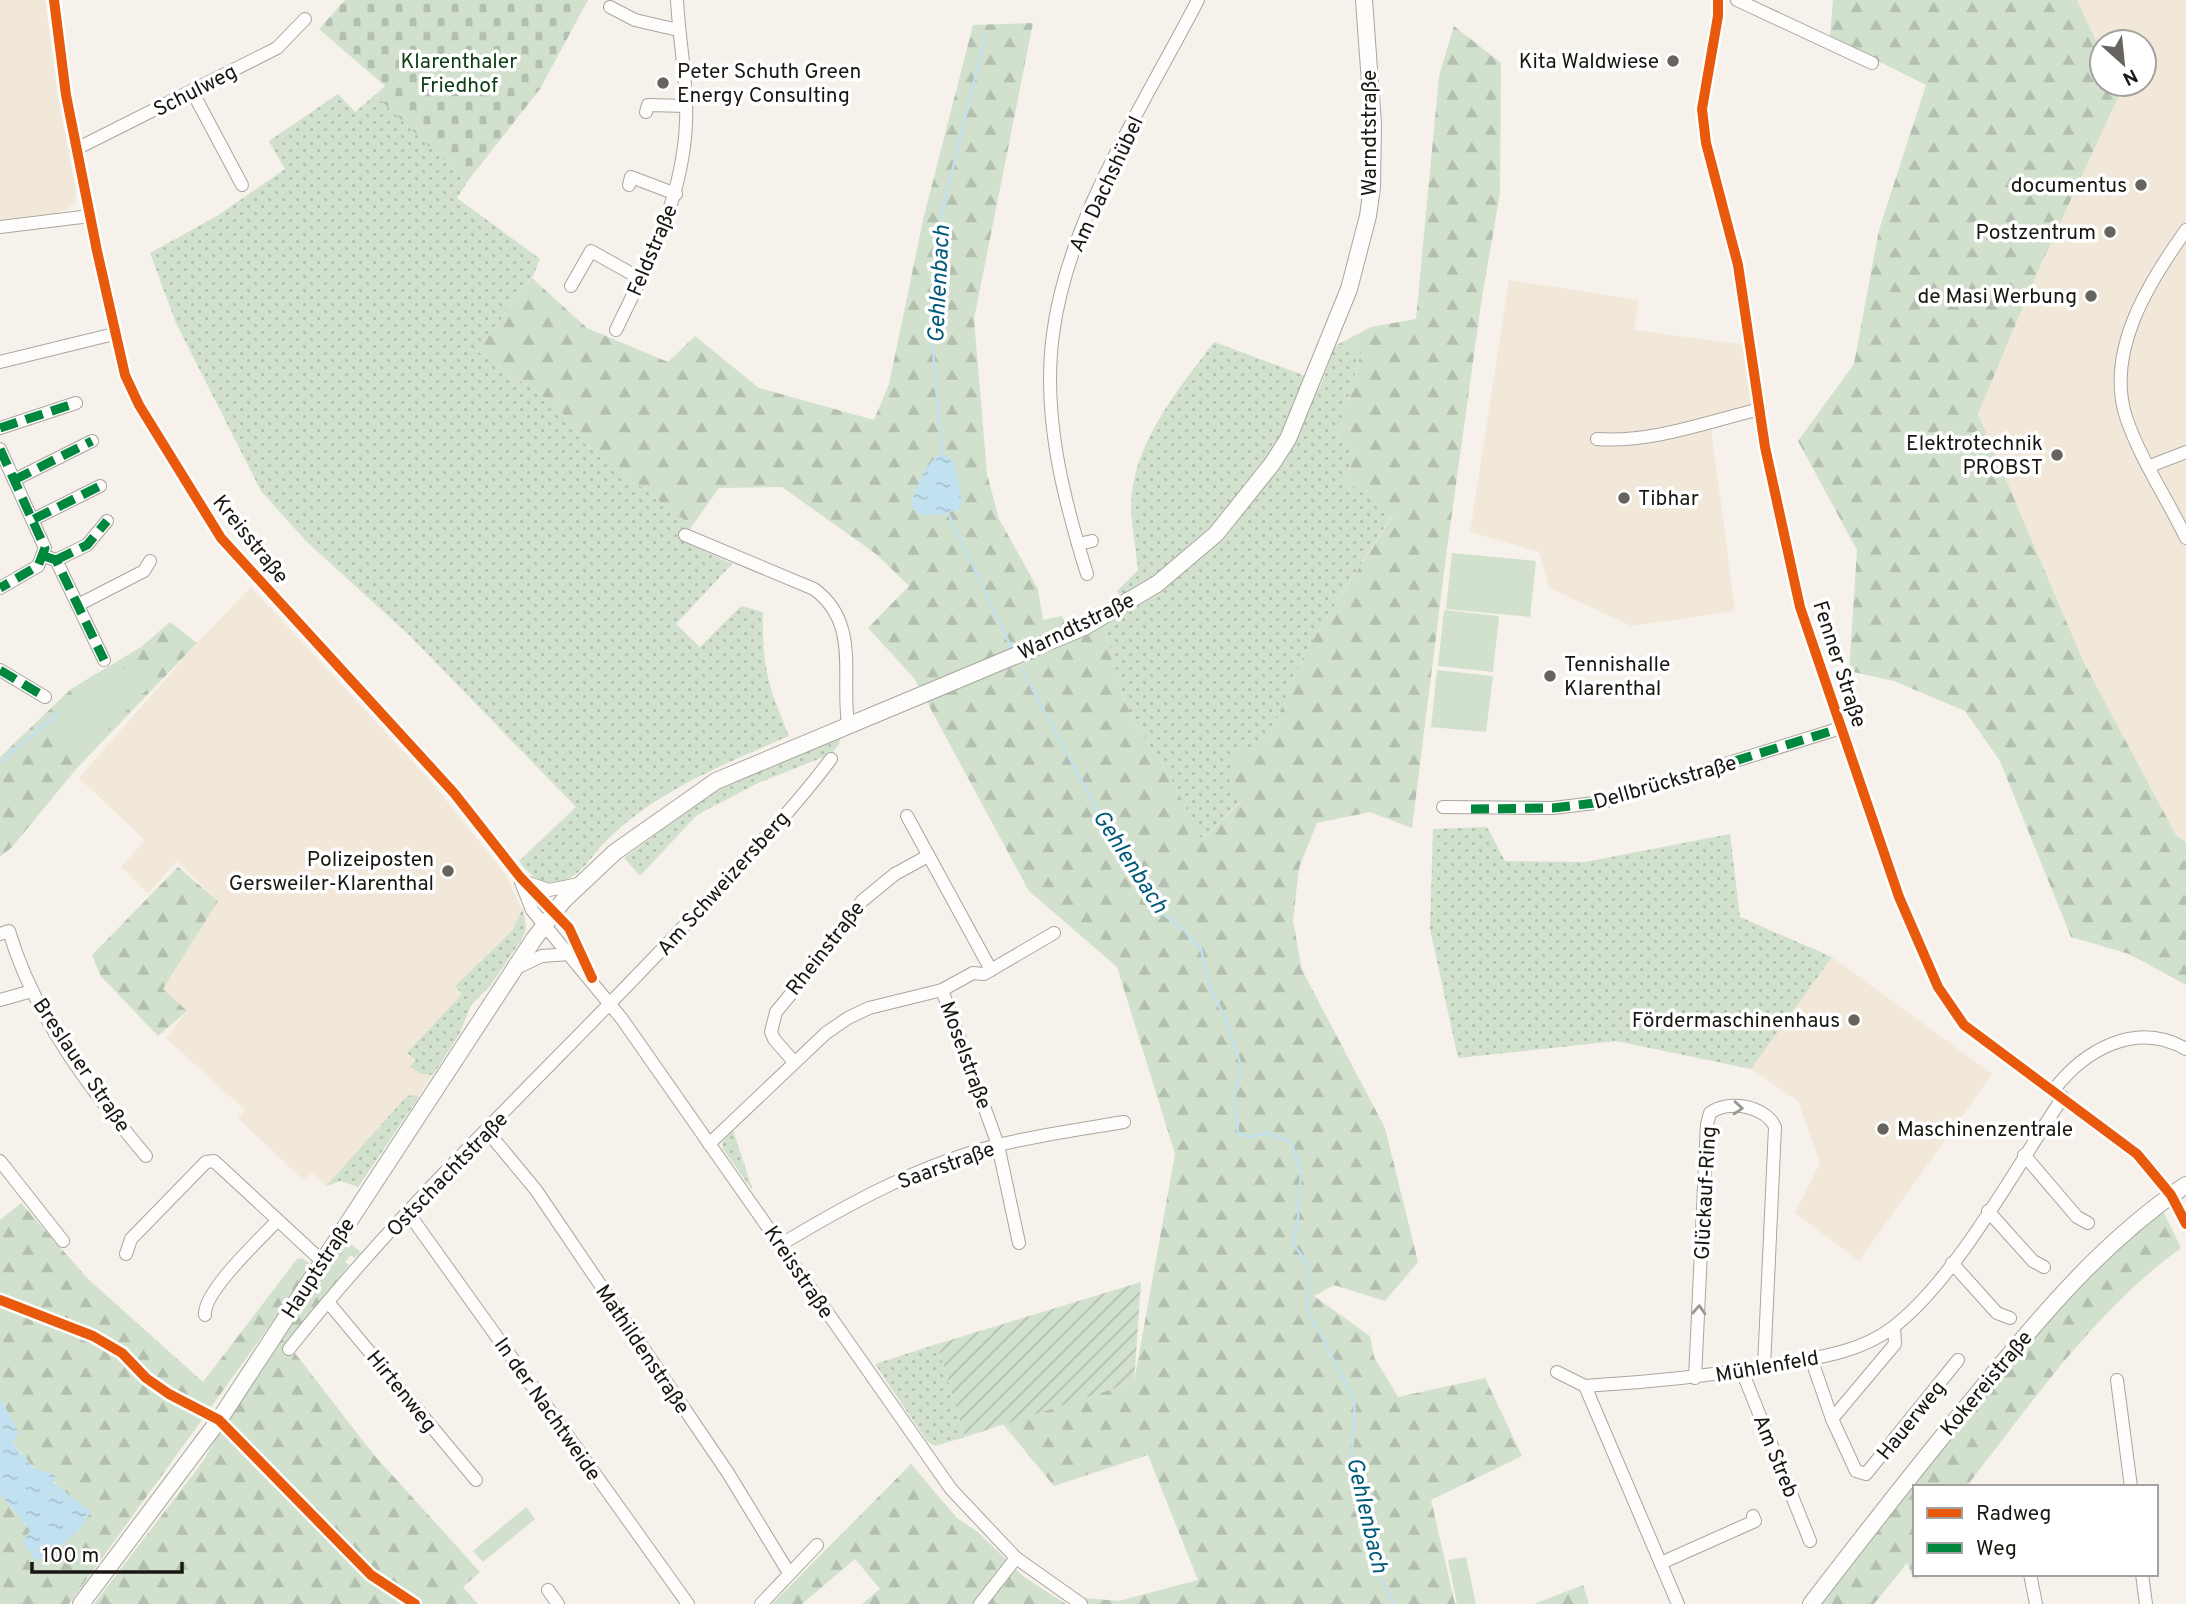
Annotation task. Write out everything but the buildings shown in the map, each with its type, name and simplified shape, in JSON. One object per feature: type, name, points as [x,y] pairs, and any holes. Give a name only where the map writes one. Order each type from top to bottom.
[{"type":"main road","name":"Warndtstraße","points":[[549,919],[580,884],[625,843],[716,781],[1050,642],[1126,604],[1157,584],[1216,534],[1272,464],[1287,439],[1349,289],[1368,216],[1373,124],[1364,0]]},
{"type":"main road","name":"Hauptstraße","points":[[81,1604],[219,1420],[549,919]]},
{"type":"main road","name":"Kokereistraße","points":[[1811,1604],[1880,1513],[2018,1344],[2078,1276],[2186,1185]]},
{"type":"street","name":"Kreisstraße","points":[[54,0],[66,95],[114,334],[125,375],[139,405],[221,538],[454,793],[521,879],[530,906],[569,928],[592,978]]},
{"type":"street","name":"Feldstraße","points":[[616,330],[668,220],[676,194],[684,144],[686,106],[677,0]]},
{"type":"street","name":"Am Dachshübel","points":[[1087,574],[1059,469],[1054,429],[1050,374],[1058,308],[1072,255],[1088,213],[1198,0]]},
{"type":"street","name":"Fenner Straße","points":[[1718,0],[1718,16],[1702,109],[1706,143],[1738,265],[1765,447],[1800,607],[1899,897],[1945,1000],[1976,1036],[2137,1154],[2171,1195],[2184,1219]]},
{"type":"street","points":[[1737,0],[1871,63]]},
{"type":"street","points":[[610,7],[635,20],[678,30]]},
{"type":"street","name":"Schulweg","points":[[76,149],[282,45],[305,19]]},
{"type":"street","points":[[192,91],[242,185]]},
{"type":"street","points":[[646,112],[648,104],[686,106]]},
{"type":"street","points":[[629,185],[631,177],[676,194]]},
{"type":"street","points":[[0,228],[90,216]]},
{"type":"street","points":[[2186,230],[2164,261],[2127,335],[2120,362],[2120,392],[2127,418],[2186,538]]},
{"type":"street","points":[[571,286],[592,251],[641,279]]},
{"type":"street","points":[[0,362],[114,334]]},
{"type":"street","points":[[0,428],[76,403]]},
{"type":"street","points":[[1597,439],[1632,440],[1760,409]]},
{"type":"street","points":[[14,480],[92,441]]},
{"type":"street","points":[[0,449],[50,558],[78,605],[104,660]]},
{"type":"street","points":[[2150,466],[2186,452]]},
{"type":"street","points":[[34,519],[100,486]]},
{"type":"street","points":[[0,588],[28,574],[50,558],[87,545],[107,521]]},
{"type":"street","points":[[685,535],[814,589],[837,610],[845,638],[848,724]]},
{"type":"street","points":[[1078,544],[1092,541]]},
{"type":"street","points":[[78,605],[144,571],[150,561]]},
{"type":"street","points":[[0,670],[45,697]]},
{"type":"street","name":"Dellbrückstraße","points":[[1443,807],[1553,808],[1602,802],[1841,728]]},
{"type":"street","name":"Am Schweizersberg","points":[[611,1004],[804,794],[831,759]]},
{"type":"street","points":[[907,816],[991,970]]},
{"type":"street","name":"Rheinstraße","points":[[794,1062],[771,1032],[775,1012],[823,955],[862,901],[895,874],[928,856]]},
{"type":"street","points":[[521,879],[549,890],[580,884]]},
{"type":"street","name":"Kreisstraße","points":[[549,919],[570,954],[611,1004],[951,1489],[1016,1558],[1081,1604]]},
{"type":"street","name":"Breslauer Straße","points":[[4,932],[32,991],[93,1089],[146,1156]]},
{"type":"street","points":[[709,1144],[825,1033],[848,1018],[869,1008],[942,990],[973,973],[984,974],[1054,933]]},
{"type":"street","points":[[514,969],[542,956],[570,954]]},
{"type":"street","name":"Moselstraße","points":[[942,990],[998,1145],[1018,1243]]},
{"type":"street","points":[[0,1000],[32,991]]},
{"type":"street","name":"Ostschachtstraße","points":[[289,1349],[409,1214],[611,1004]]},
{"type":"street","name":"Mühlenfeld","points":[[1586,1386],[1695,1378],[1765,1367],[1860,1347],[1894,1327],[1952,1263],[2024,1155],[2071,1067],[2105,1046],[2132,1039],[2158,1039],[2186,1049]]},
{"type":"street","name":"Glückauf-Ring","points":[[1695,1378],[1707,1124],[1710,1113],[1715,1108],[1731,1106],[1759,1111],[1772,1118],[1775,1127],[1765,1367]]},
{"type":"street","name":"Saarstraße","points":[[780,1245],[911,1175],[998,1145],[1124,1122]]},
{"type":"street","name":"Mathildenstraße","points":[[487,1131],[512,1159],[543,1202],[728,1473],[789,1573]]},
{"type":"street","points":[[2024,1155],[2077,1217],[2088,1223]]},
{"type":"street","points":[[0,1161],[62,1241]]},
{"type":"street","points":[[126,1254],[131,1239],[206,1162],[214,1161],[323,1262]]},
{"type":"street","points":[[1988,1211],[2034,1261],[2044,1267]]},
{"type":"street","name":"In der Nachtweide","points":[[409,1214],[688,1604]]},
{"type":"street","points":[[205,1315],[204,1308],[217,1288],[276,1221]]},
{"type":"street","points":[[1952,1263],[1997,1313],[2010,1318]]},
{"type":"street","name":"Hirtenweg","points":[[328,1302],[476,1480]]},
{"type":"street","points":[[1832,1419],[1895,1343],[1894,1327]]},
{"type":"street","name":"Hauerweg","points":[[1811,1358],[1832,1419],[1856,1471],[1866,1474],[1958,1360]]},
{"type":"street","name":"Am Streb","points":[[1742,1371],[1810,1541]]},
{"type":"street","points":[[1557,1372],[1586,1386],[1678,1604]]},
{"type":"street","points":[[2116,1380],[2131,1485]]},
{"type":"street","points":[[1661,1563],[1755,1521],[1753,1516]]},
{"type":"street","points":[[761,1604],[817,1545]]},
{"type":"street","points":[[980,1604],[1016,1558]]},
{"type":"street","points":[[2030,1576],[2036,1604]]},
{"type":"street","points":[[2142,1576],[2146,1604]]},
{"type":"street","points":[[548,1590],[558,1604]]},
{"type":"shaded area","points":[[0,0],[45,0],[58,96],[76,192],[75,202],[68,209],[56,213],[0,220]]},
{"type":"shaded area","points":[[2077,0],[2186,0],[2186,842],[2176,835],[2084,663],[1978,414],[2037,273],[2118,98],[2158,98],[2158,28],[2090,28]]},
{"type":"shaded area","points":[[1509,280],[1639,300],[1634,330],[1746,345],[1756,415],[1711,428],[1735,611],[1632,626],[1549,588],[1539,552],[1470,532]]},
{"type":"shaded area","points":[[251,587],[427,777],[506,875],[525,917],[522,939],[490,986],[471,1005],[455,1041],[358,1187],[341,1181],[326,1186],[312,1173],[303,1180],[238,1118],[245,1110],[166,1038],[187,1011],[163,989],[218,901],[177,861],[148,894],[121,867],[145,840],[79,778],[197,643]]},
{"type":"shaded area","points":[[1832,957],[1992,1074],[1859,1261],[1795,1213],[1820,1163],[1798,1101],[1751,1069]]},
{"type":"green space","name":"Klarenthaler Friedhof","points":[[345,0],[588,0],[540,89],[467,182],[375,95],[385,86],[319,29]]},
{"type":"green space","points":[[1833,0],[2077,0],[2090,28],[2088,98],[2118,98],[2037,273],[1978,414],[2084,663],[2176,835],[2186,842],[2186,985],[2129,954],[2071,937],[2000,761],[1965,711],[1894,681],[1849,671],[1857,550],[1798,441],[1854,364],[1879,230],[1926,85],[1830,37]]},
{"type":"green space","points":[[1033,23],[974,319],[987,474],[999,519],[1038,589],[1043,620],[1062,616],[1073,640],[1104,624],[1123,698],[1137,726],[1174,784],[1202,840],[1240,803],[1228,776],[1234,754],[1268,740],[1306,650],[1393,515],[1346,481],[1355,450],[1336,437],[1362,351],[1335,346],[1371,327],[1416,319],[1439,76],[1454,26],[1501,63],[1500,193],[1482,297],[1447,549],[1412,828],[1370,812],[1317,823],[1299,868],[1293,921],[1302,970],[1385,1128],[1418,1262],[1385,1301],[1334,1285],[1314,1296],[1370,1336],[1374,1357],[1398,1397],[1485,1378],[1522,1456],[1431,1500],[1455,1604],[1080,1604],[1085,1598],[1119,1601],[1198,1580],[1148,1455],[1054,1486],[1003,1424],[1134,1382],[1175,1154],[1117,967],[1029,891],[914,678],[868,628],[909,586],[876,554],[782,487],[719,488],[692,526],[584,443],[557,406],[477,351],[532,278],[587,328],[668,362],[695,336],[759,388],[874,420],[889,384],[924,216],[973,25]]},
{"type":"green space","points":[[338,94],[355,112],[375,95],[467,182],[457,198],[540,259],[532,278],[477,351],[557,406],[584,443],[692,526],[683,541],[732,564],[676,624],[700,647],[741,606],[763,612],[765,662],[776,703],[789,736],[693,780],[647,807],[607,840],[580,871],[567,880],[552,883],[541,881],[519,861],[576,807],[410,636],[306,541],[261,491],[176,323],[150,253],[217,216],[285,169],[269,141]]},
{"type":"green space","points":[[1214,342],[1311,378],[1284,437],[1214,531],[1123,602],[1117,591],[1138,570],[1131,510],[1138,464],[1147,441],[1172,399]]},
{"type":"green space","points":[[1335,346],[1362,351],[1336,437],[1355,450],[1346,481],[1393,514],[1306,650],[1268,740],[1228,776],[1240,802],[1201,841],[1174,784],[1137,726],[1123,698],[1104,624],[1160,587],[1292,440],[1322,382]]},
{"type":"green space","points":[[1452,553],[1536,561],[1530,617],[1446,609]]},
{"type":"green space","points":[[1444,610],[1499,616],[1493,672],[1438,666]]},
{"type":"green space","points":[[170,622],[197,643],[77,768],[12,847],[0,857],[0,757],[71,689],[141,647]]},
{"type":"green space","points":[[135,660],[155,681],[79,760],[53,726]]},
{"type":"green space","points":[[1437,670],[1493,676],[1486,732],[1431,727]]},
{"type":"green space","points":[[841,734],[839,744],[831,754],[756,784],[697,815],[640,876],[624,858],[719,788]]},
{"type":"green space","points":[[1487,827],[1505,861],[1585,862],[1730,834],[1740,917],[1832,957],[1751,1069],[1616,1041],[1458,1058],[1430,929],[1433,829]]},
{"type":"green space","points":[[178,867],[218,901],[163,989],[187,1011],[158,1036],[100,975],[92,955]]},
{"type":"green space","points":[[523,908],[526,929],[522,939],[490,986],[471,1005],[460,1033],[433,1075],[421,1074],[410,1067],[416,1060],[407,1053],[462,994],[455,986],[512,931]]},
{"type":"green space","points":[[407,1096],[419,1097],[358,1187],[341,1181],[326,1186]]},
{"type":"green space","points":[[733,1130],[753,1191],[723,1149],[722,1143]]},
{"type":"green space","points":[[21,1203],[88,1279],[203,1382],[297,1259],[302,1258],[309,1263],[310,1270],[69,1604],[0,1604],[0,1494],[30,1530],[79,1531],[85,1517],[56,1484],[50,1473],[38,1473],[12,1442],[18,1432],[0,1398],[0,1220]]},
{"type":"green space","points":[[2163,1211],[2181,1248],[2150,1272],[2092,1329],[1968,1485],[1913,1485],[2023,1346],[2129,1236]]},
{"type":"green space","points":[[348,1242],[361,1252],[355,1258],[350,1255],[345,1262],[349,1265],[288,1344],[374,1455],[480,1572],[463,1587],[478,1604],[94,1604],[204,1460],[223,1424]]},
{"type":"green space","points":[[1141,1282],[1134,1382],[965,1437],[937,1344]]},
{"type":"green space","points":[[937,1344],[965,1437],[935,1446],[927,1441],[875,1364]]},
{"type":"green space","points":[[911,1464],[957,1518],[978,1532],[1024,1577],[1066,1604],[862,1604],[880,1589],[855,1559],[802,1604],[772,1604]]},
{"type":"green space","points":[[1913,1485],[1913,1576],[1922,1576],[1914,1579],[1907,1563],[1874,1604],[1819,1604]]},
{"type":"green space","points":[[526,1507],[535,1519],[483,1562],[473,1551]]},
{"type":"green space","points":[[1466,1557],[1476,1604],[1457,1604],[1448,1560]]},
{"type":"green space","points":[[1583,1585],[1589,1604],[1534,1604]]},
{"type":"water","points":[[940,455],[950,457],[955,464],[962,504],[960,509],[939,515],[919,515],[912,507],[914,494],[930,463]]},
{"type":"water","points":[[0,1398],[19,1433],[12,1442],[22,1455],[25,1454],[33,1467],[55,1475],[54,1483],[91,1512],[79,1530],[46,1558],[35,1560],[23,1542],[30,1530],[0,1494]]},
{"type":"waterway","name":"Gehlenbach","points":[[942,455],[932,339],[936,237],[986,33]]},
{"type":"waterway","name":"Gehlenbach","points":[[948,513],[1012,649]]},
{"type":"waterway","name":"Gehlenbach","points":[[1022,670],[1120,852],[1153,895],[1163,914],[1182,928],[1201,949],[1210,987],[1226,1020],[1241,1066],[1235,1095],[1238,1133],[1249,1137],[1268,1133],[1291,1142],[1301,1170],[1298,1218],[1293,1244],[1309,1265],[1307,1309],[1355,1401],[1352,1457],[1379,1576],[1395,1604]]},
{"type":"waterway","points":[[0,762],[58,714]]},
{"type":"marked path","points":[[0,428],[76,403]]},
{"type":"marked path","points":[[14,480],[92,441]]},
{"type":"marked path","points":[[0,449],[45,548],[38,566],[0,588]]},
{"type":"marked path","points":[[34,519],[100,486]]},
{"type":"marked path","points":[[56,560],[87,545],[107,521]]},
{"type":"marked path","points":[[44,556],[56,560],[104,660]]},
{"type":"marked path","points":[[0,670],[45,697]]},
{"type":"marked path","points":[[1471,809],[1553,808],[1603,802],[1841,728]]},
{"type":"cycle path","points":[[54,0],[66,95],[97,251],[125,375],[139,405],[221,538],[454,793],[520,877],[569,928],[592,978]]},
{"type":"cycle path","points":[[1718,0],[1718,16],[1702,109],[1706,143],[1738,265],[1765,447],[1800,607],[1899,897],[1938,987],[1964,1025],[2137,1154],[2171,1195],[2186,1224]]},
{"type":"cycle path","points":[[0,1300],[93,1336],[122,1353],[146,1378],[169,1394],[219,1420],[371,1575],[415,1604]]},
{"type":"place","name":"Kita Waldwiese","points":[[1673,61]]},
{"type":"place","name":"Peter Schuth Green Energy Consulting","points":[[663,83]]},
{"type":"place","name":"documentus","points":[[2141,185]]},
{"type":"place","name":"Postzentrum","points":[[2110,232]]},
{"type":"place","name":"de Masi Werbung","points":[[2091,296]]},
{"type":"place","name":"Elektrotechnik PROBST","points":[[2057,455]]},
{"type":"place","name":"Tibhar","points":[[1624,498]]},
{"type":"place","name":"Tennishalle Klarenthal","points":[[1550,676]]},
{"type":"place","name":"Polizeiposten Gersweiler-Klarenthal","points":[[448,871]]},
{"type":"place","name":"Fördermaschinenhaus","points":[[1854,1020]]},
{"type":"place","name":"Maschinenzentrale","points":[[1883,1129]]}]
